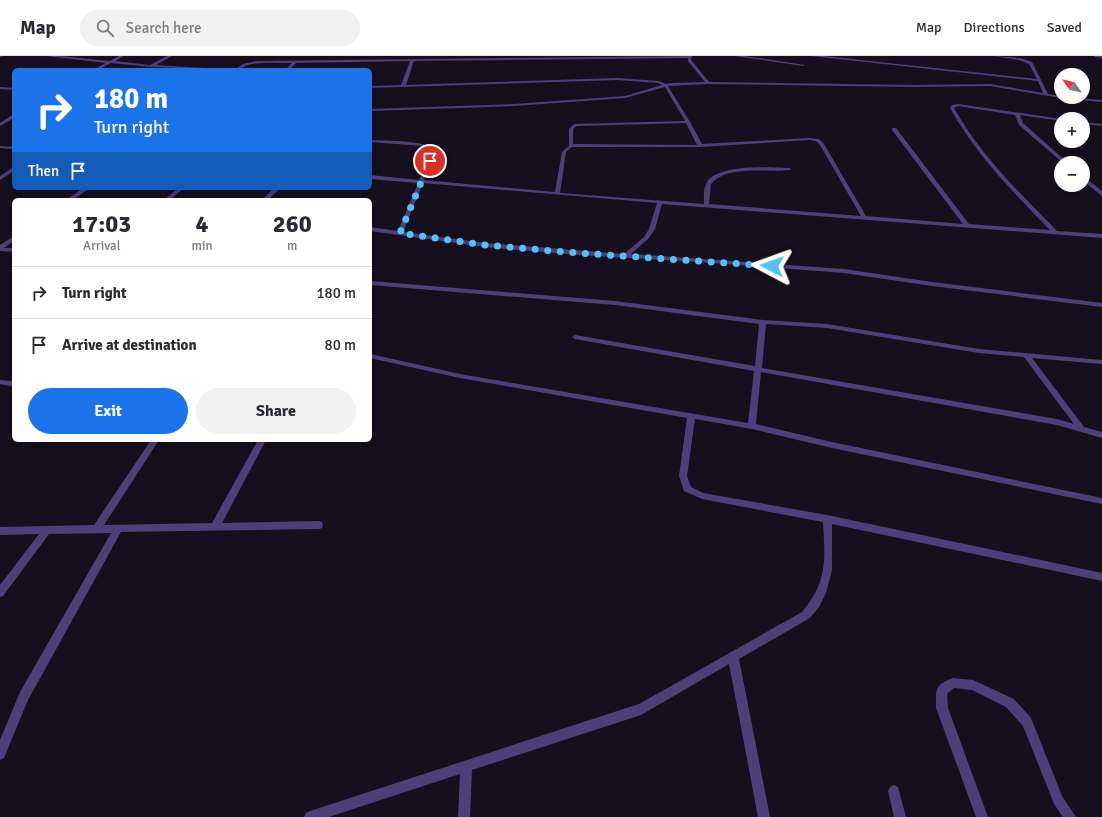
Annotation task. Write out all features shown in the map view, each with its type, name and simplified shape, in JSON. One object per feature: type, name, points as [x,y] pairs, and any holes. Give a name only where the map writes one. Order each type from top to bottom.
[{"type":"street","points":[[48,56],[177,68]]},
{"type":"street","points":[[67,58],[72,56]]},
{"type":"street","points":[[99,68],[122,56]]},
{"type":"street","points":[[148,68],[170,56]]},
{"type":"street","points":[[238,68],[243,64],[250,62],[689,56],[689,60],[708,83]]},
{"type":"street","points":[[737,56],[803,66]]},
{"type":"street","points":[[813,56],[1039,80]]},
{"type":"street","points":[[995,56],[1027,61],[1031,64],[1046,94]]},
{"type":"street","points":[[1096,56],[1102,57]]},
{"type":"street","points":[[248,57],[250,62]]},
{"type":"street","points":[[403,86],[412,60]]},
{"type":"street","points":[[289,68],[295,62]]},
{"type":"street","points":[[372,87],[617,79],[659,82],[666,86],[688,122],[700,146]]},
{"type":"street","points":[[372,110],[514,106],[625,97],[666,86],[708,83],[913,86],[990,85],[1054,96]]},
{"type":"street","points":[[0,88],[12,89]]},
{"type":"street","points":[[0,93],[8,89]]},
{"type":"street","points":[[1090,100],[1102,101]]},
{"type":"street","points":[[1054,119],[958,105],[952,108],[959,123],[981,153],[1056,233]]},
{"type":"street","points":[[1017,114],[1021,124],[1058,156]]},
{"type":"street","points":[[0,125],[12,117]]},
{"type":"street","points":[[571,146],[571,129],[576,125],[688,122]]},
{"type":"street","points":[[1090,124],[1102,125]]},
{"type":"street","points":[[894,129],[968,226]]},
{"type":"street","points":[[557,194],[564,152],[571,146],[700,146],[801,139],[817,140],[822,144],[864,217]]},
{"type":"street","points":[[372,140],[424,146],[432,148],[435,151],[400,233]]},
{"type":"street","points":[[0,147],[12,148]]},
{"type":"street","points":[[706,206],[707,186],[710,181],[715,178],[739,169],[788,169]]},
{"type":"street","points":[[0,178],[12,170]]},
{"type":"street","points":[[372,177],[557,194],[1102,236]]},
{"type":"street","points":[[1090,184],[1102,194]]},
{"type":"street","points":[[72,198],[83,190]]},
{"type":"street","points":[[169,198],[179,190]]},
{"type":"street","points":[[267,198],[275,190]]},
{"type":"street","points":[[625,256],[646,238],[652,229],[660,202]]},
{"type":"street","points":[[372,229],[492,245],[844,271],[939,286],[1102,305]]},
{"type":"street","points":[[0,248],[12,239]]},
{"type":"street","points":[[0,248],[12,250]]},
{"type":"street","points":[[372,283],[615,303],[763,322],[827,326],[979,351],[1102,362]]},
{"type":"street","points":[[752,426],[763,322]]},
{"type":"street","points":[[575,337],[1057,422],[1102,435]]},
{"type":"street","points":[[372,356],[460,376],[752,426],[832,445],[1102,501]]},
{"type":"street","points":[[1027,356],[1081,428]]},
{"type":"street","points":[[0,382],[12,384]]},
{"type":"street","points":[[691,416],[683,476],[687,489],[702,496],[827,519],[1102,578]]},
{"type":"street","points":[[97,529],[154,442]]},
{"type":"street","points":[[215,527],[261,442]]},
{"type":"street","points":[[310,817],[641,709],[806,615],[815,606],[828,577],[830,564],[827,519]]},
{"type":"street","points":[[0,531],[319,525]]},
{"type":"street","points":[[0,754],[24,696],[118,529]]},
{"type":"street","points":[[0,593],[46,530]]},
{"type":"street","points":[[733,657],[764,817]]},
{"type":"street","points":[[982,817],[942,708],[941,691],[953,683],[973,685],[1010,703],[1027,722],[1058,800],[1070,817]]},
{"type":"street","points":[[464,817],[466,767]]},
{"type":"street","points":[[894,791],[900,817]]},
{"type":"route","points":[[430,161],[400,233],[485,245],[772,266]]}]
